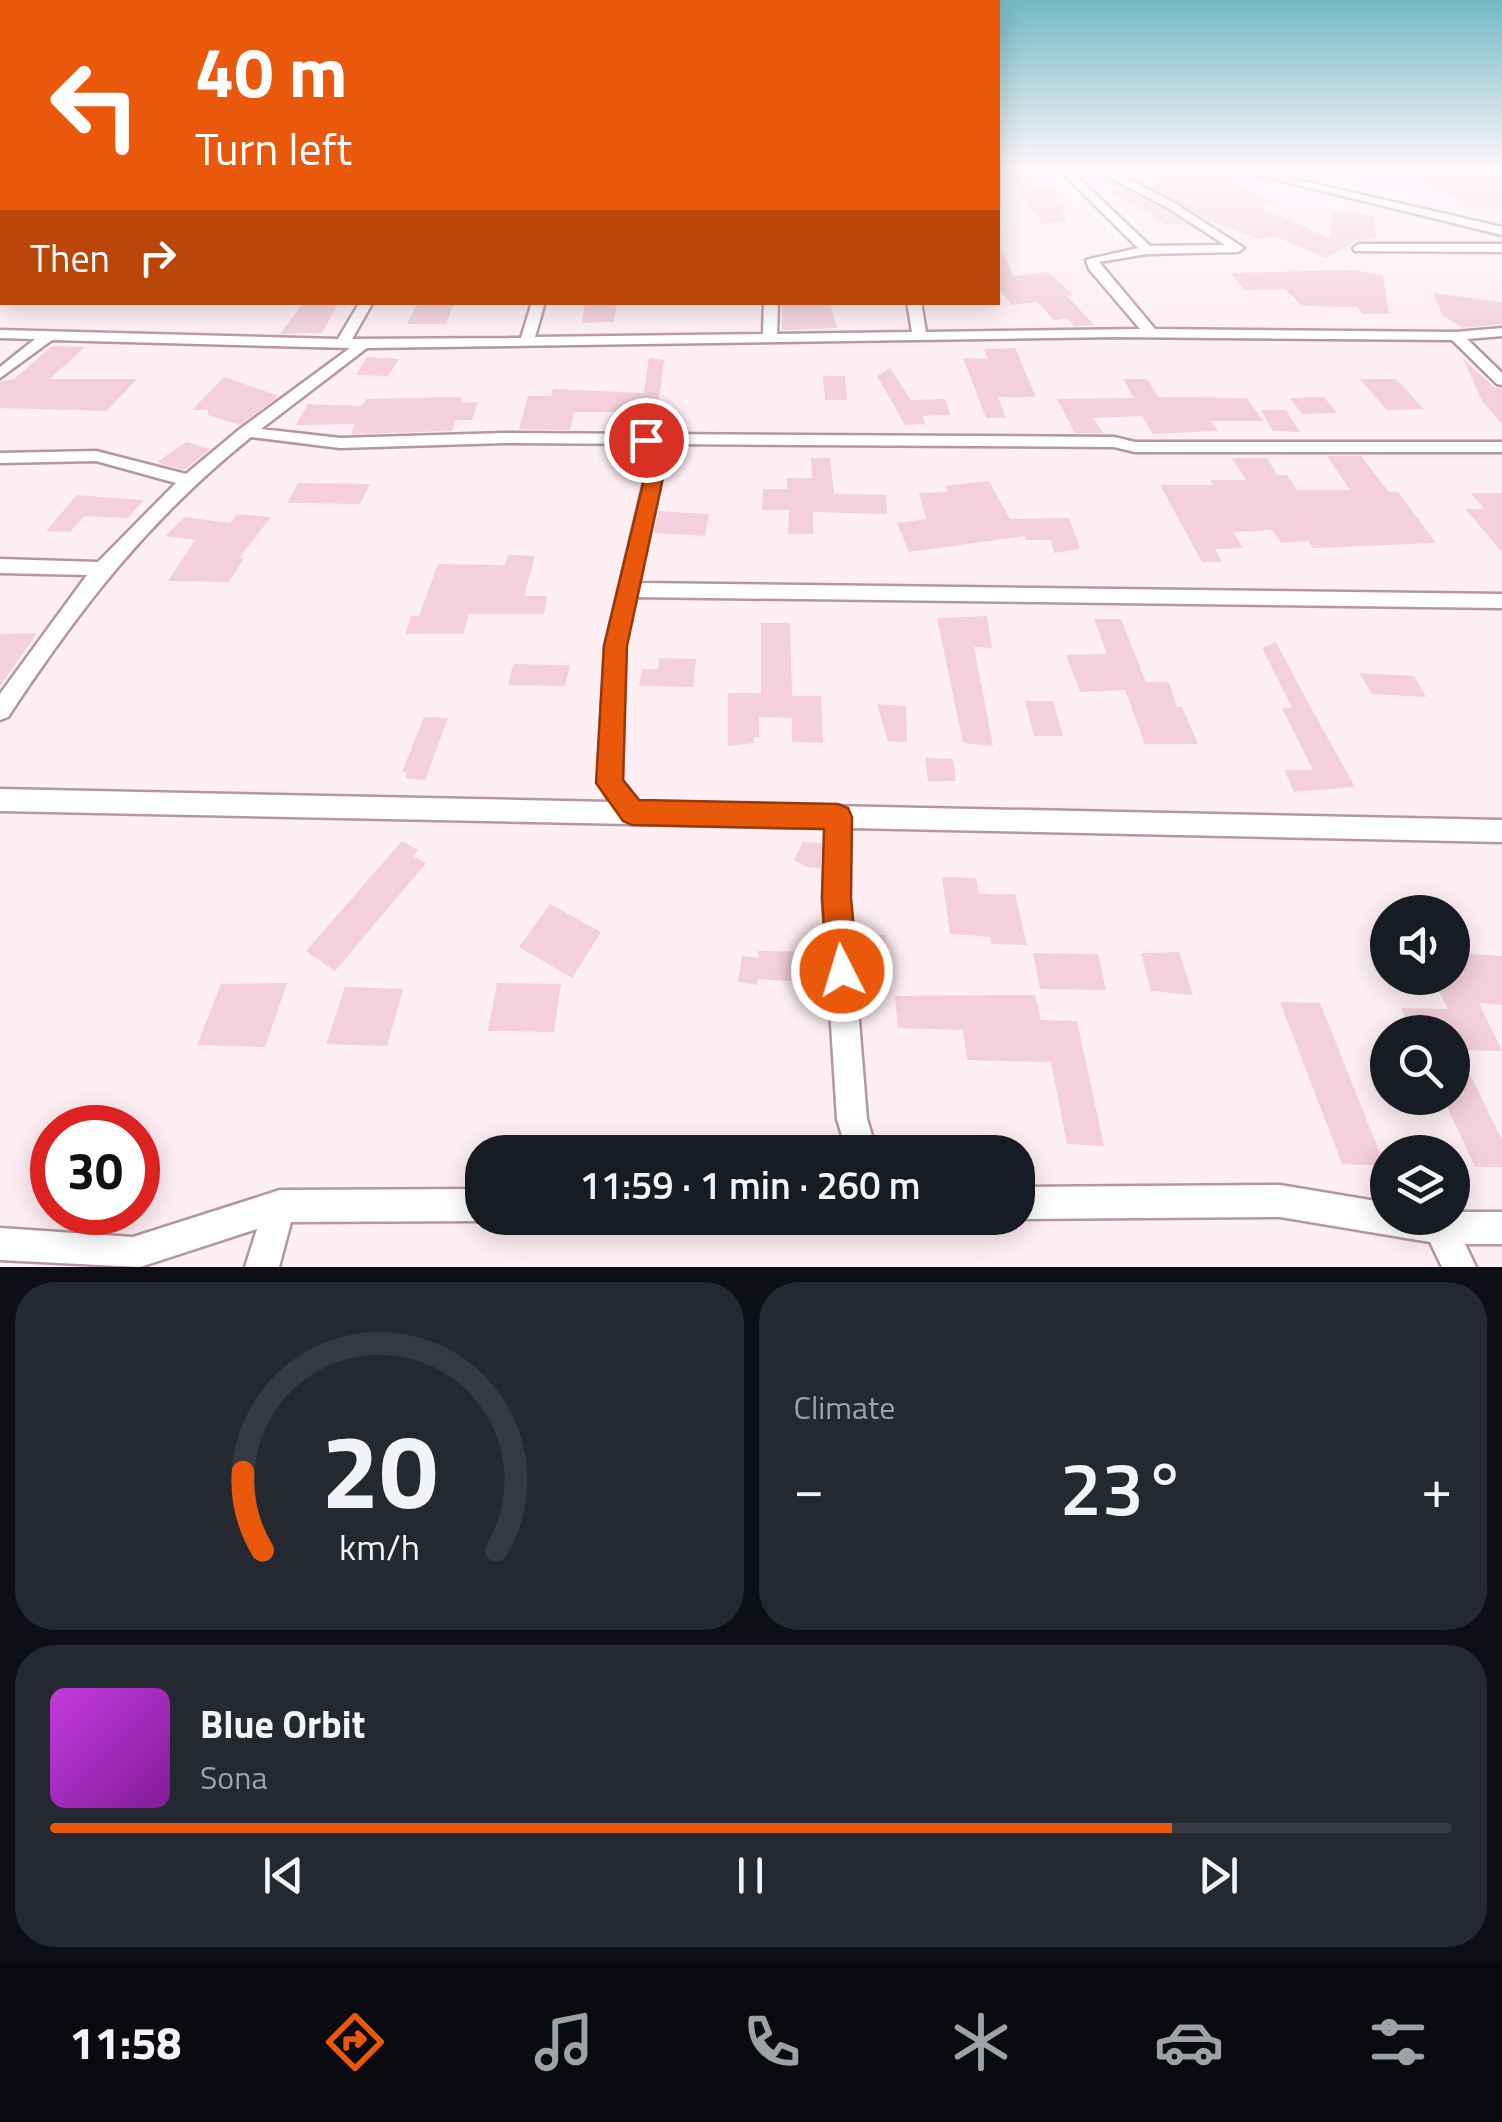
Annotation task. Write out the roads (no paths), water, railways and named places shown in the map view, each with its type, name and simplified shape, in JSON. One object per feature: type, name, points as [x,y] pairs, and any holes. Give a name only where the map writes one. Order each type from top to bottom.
[{"type":"street","points":[[1126,229],[1147,250]]},
{"type":"street","points":[[1151,333],[1092,260],[1147,250],[1238,248],[1208,229]]},
{"type":"street","points":[[1358,248],[1502,248]]},
{"type":"street","points":[[342,344],[365,305]]},
{"type":"street","points":[[527,342],[538,305]]},
{"type":"street","points":[[770,340],[771,305]]},
{"type":"street","points":[[914,305],[920,338]]},
{"type":"street","points":[[0,334],[364,344],[1151,333],[1456,336],[1502,332]]},
{"type":"street","points":[[0,374],[48,336]]},
{"type":"street","points":[[1456,336],[1502,382]]},
{"type":"street","points":[[0,712],[104,569],[190,481],[246,432],[364,344]]},
{"type":"street","points":[[246,432],[340,443],[395,438],[1502,447]]},
{"type":"street","points":[[632,812],[610,783],[616,646],[662,440]]},
{"type":"street","points":[[0,458],[96,456],[190,481]]},
{"type":"street","points":[[0,566],[104,569]]},
{"type":"street","points":[[629,590],[1502,601]]},
{"type":"street","points":[[0,800],[1502,831]]},
{"type":"street","points":[[838,817],[836,898],[852,1119],[857,1135]]},
{"type":"street","points":[[1035,1202],[1280,1201],[1370,1216]]},
{"type":"street","points":[[0,1244],[132,1253],[280,1206],[465,1205]]},
{"type":"street","points":[[262,1267],[280,1206]]},
{"type":"street","points":[[1470,1228],[1502,1228]]},
{"type":"street","points":[[1443,1235],[1459,1267]]}]
